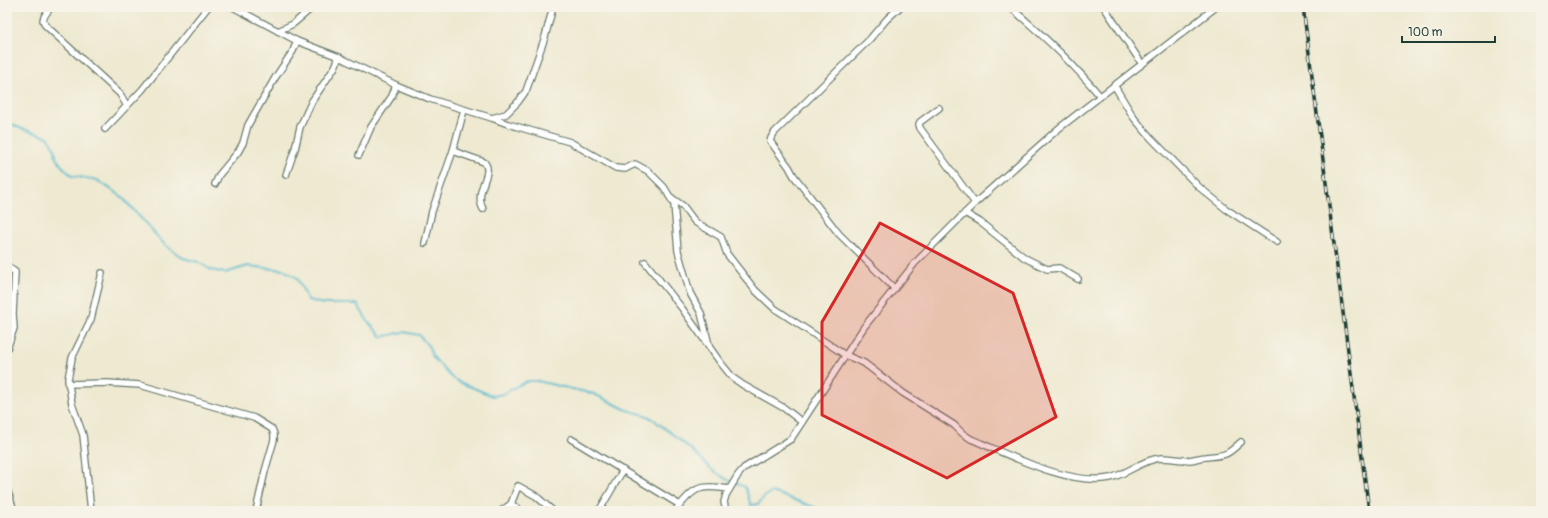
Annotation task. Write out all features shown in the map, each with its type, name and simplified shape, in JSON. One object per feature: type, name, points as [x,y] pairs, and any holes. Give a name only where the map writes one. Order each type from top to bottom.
[{"type":"street","points":[[52,7],[44,16],[43,20],[45,25],[120,94],[127,106]]},
{"type":"street","points":[[105,129],[142,90],[208,7]]},
{"type":"street","points":[[233,7],[297,41],[339,57],[396,85],[430,99],[570,142],[616,168],[625,169],[635,164],[648,171],[664,187],[674,204],[678,251],[690,293],[701,313],[709,345]]},
{"type":"street","points":[[278,31],[293,24],[313,7]]},
{"type":"street","points":[[492,118],[506,114],[526,91],[545,37],[553,7]]},
{"type":"street","points":[[894,288],[839,234],[794,176],[770,141],[775,132],[869,40],[887,19],[900,7]]},
{"type":"street","points":[[1010,7],[1047,38],[1081,73],[1100,96]]},
{"type":"street","points":[[1104,7],[1142,64]]},
{"type":"street","points":[[726,511],[724,502],[736,477],[744,468],[791,439],[864,327],[910,268],[975,203],[1058,128],[1216,7]]},
{"type":"street","points":[[215,184],[219,175],[238,152],[243,143],[248,125],[297,41]]},
{"type":"street","points":[[286,175],[295,149],[300,127],[312,101],[335,67],[339,57]]},
{"type":"street","points":[[358,156],[371,127],[392,96],[396,85]]},
{"type":"street","points":[[1114,85],[1134,118],[1150,137],[1199,187],[1226,209],[1276,242]]},
{"type":"street","points":[[939,108],[920,122],[920,128],[975,203]]},
{"type":"street","points":[[425,244],[432,211],[453,152],[464,110]]},
{"type":"street","points":[[453,152],[484,162],[487,165],[488,170],[480,193],[479,201],[483,209]]},
{"type":"street","points":[[669,196],[683,206],[695,222],[721,237],[727,254],[755,290],[774,308],[845,355],[864,363],[903,393],[954,425],[971,439],[1058,474],[1089,478],[1110,478],[1160,458],[1189,460],[1221,456],[1232,451],[1241,442]]},
{"type":"street","points":[[965,213],[990,229],[1025,258],[1048,269],[1059,268],[1078,279]]},
{"type":"street","points":[[645,262],[733,378],[784,408],[802,422]]},
{"type":"street","points":[[7,266],[15,272],[12,314],[14,328],[7,349]]},
{"type":"street","points":[[91,511],[83,435],[72,404],[68,378],[72,358],[91,319],[102,273]]},
{"type":"street","points":[[68,384],[107,383],[140,385],[254,418],[272,429],[274,440],[256,511]]},
{"type":"street","points":[[571,439],[680,505]]},
{"type":"street","points":[[599,511],[623,470]]},
{"type":"street","points":[[500,511],[511,504],[518,486],[536,496],[553,511]]},
{"type":"street","points":[[675,511],[693,491],[704,486],[729,489]]},
{"type":"street","points":[[7,489],[14,511]]},
{"type":"street","points":[[511,504],[522,511]]},
{"type":"highlighted area","points":[[880,223],[1013,293],[1056,417],[947,478],[822,415],[822,322]]},
{"type":"waterway","points":[[7,121],[17,127],[48,137],[55,149],[56,158],[72,176],[97,180],[121,196],[165,245],[183,258],[198,262],[211,270],[225,273],[248,266],[284,270],[297,278],[308,300],[323,304],[357,304],[369,323],[382,337],[403,332],[419,335],[429,347],[432,356],[451,377],[459,382],[493,396],[503,394],[528,381],[537,381],[594,394],[627,410],[653,419],[691,449],[711,469],[728,480],[745,487],[751,505],[758,504],[764,497],[772,492],[825,511]]},
{"type":"railway","points":[[1303,7],[1369,511]]}]
